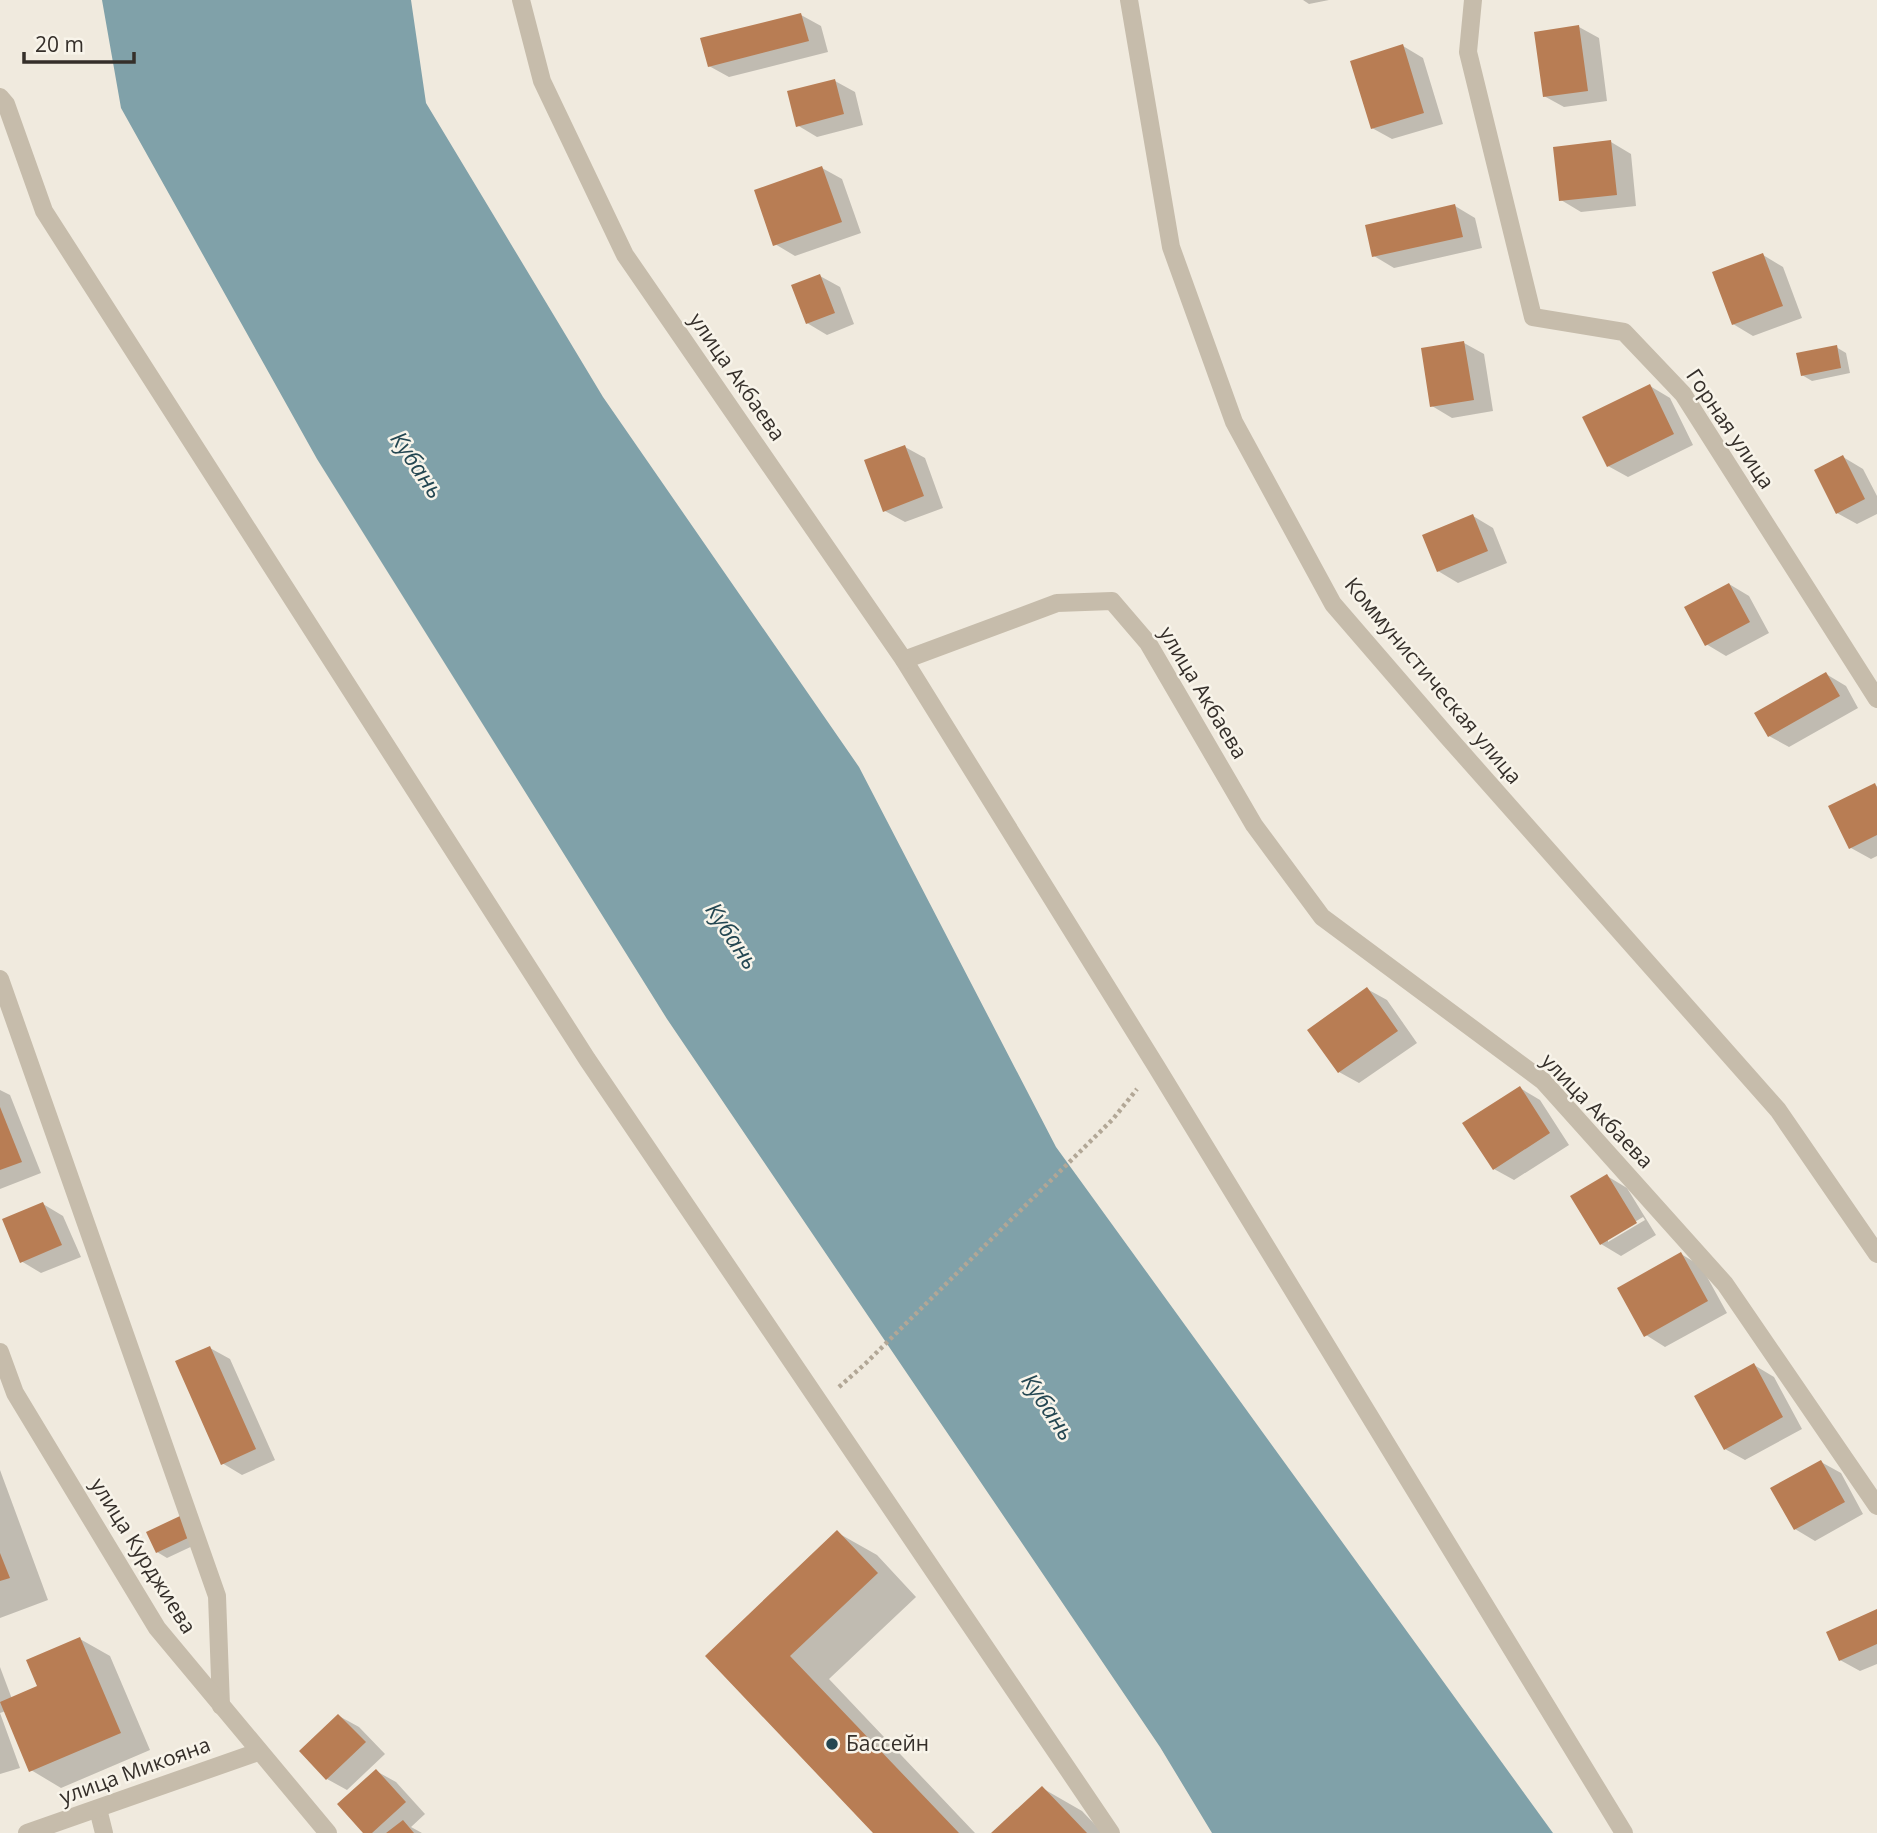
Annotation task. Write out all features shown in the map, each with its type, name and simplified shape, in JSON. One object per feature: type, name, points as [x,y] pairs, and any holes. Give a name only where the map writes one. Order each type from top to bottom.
[{"type":"street","name":"улица Акбаева","points":[[521,0],[542,81],[625,255],[904,660],[1057,603],[1112,601],[1148,643],[1254,825],[1322,917],[1543,1081],[1725,1284],[1877,1506]]},
{"type":"street","name":"Коммунистическая улица","points":[[1129,0],[1171,247],[1234,422],[1333,604],[1778,1110],[1877,1254]]},
{"type":"street","name":"Горная улица","points":[[1473,0],[1468,52],[1533,317],[1624,332],[1683,394],[1877,699]]},
{"type":"street","points":[[0,97],[6,104],[44,211],[587,1059],[1111,1833]]},
{"type":"street","points":[[904,660],[1156,1066],[1624,1833]]},
{"type":"street","points":[[0,979],[217,1596],[221,1706]]},
{"type":"street","name":"улица Курджиева","points":[[0,1352],[15,1393],[158,1628],[258,1752],[328,1833]]},
{"type":"street","name":"улица Микояна","points":[[27,1833],[258,1752]]},
{"type":"street","points":[[98,1809],[104,1833]]},
{"type":"path","points":[[866,1363],[1113,1119],[1156,1066]]},
{"type":"water","name":"Кубань","points":[[102,0],[411,0],[426,103],[603,397],[859,767],[1056,1147],[1553,1833],[1212,1833],[1160,1747],[667,1019],[317,459],[121,108]]},
{"type":"building","points":[[801,13],[809,41],[708,67],[700,38]]},
{"type":"building","points":[[1579,25],[1588,91],[1543,97],[1534,32]]},
{"type":"building","points":[[1403,44],[1424,113],[1371,129],[1350,61]]},
{"type":"building","points":[[835,79],[844,114],[796,127],[787,91]]},
{"type":"building","points":[[1611,140],[1617,195],[1559,201],[1553,147]]},
{"type":"building","points":[[822,166],[842,222],[773,246],[754,190]]},
{"type":"building","points":[[1455,204],[1463,237],[1372,257],[1365,225]]},
{"type":"building","points":[[1763,253],[1783,306],[1732,325],[1712,272]]},
{"type":"building","points":[[820,274],[835,313],[806,324],[791,285]]},
{"type":"building","points":[[1464,341],[1474,400],[1430,407],[1421,348]]},
{"type":"building","points":[[1837,345],[1841,368],[1801,376],[1796,353]]},
{"type":"building","points":[[1650,384],[1674,434],[1607,467],[1582,417]]},
{"type":"building","points":[[905,445],[924,496],[883,512],[864,460]]},
{"type":"building","points":[[1843,455],[1865,499],[1836,514],[1814,470]]},
{"type":"building","points":[[1473,514],[1488,551],[1437,572],[1422,535]]},
{"type":"building","points":[[1729,583],[1750,622],[1705,646],[1684,607]]},
{"type":"building","points":[[1826,672],[1840,696],[1768,737],[1754,713]]},
{"type":"building","points":[[1875,783],[1877,835],[1849,849],[1828,806]]},
{"type":"building","points":[[1367,987],[1398,1031],[1338,1073],[1307,1030]]},
{"type":"building","points":[[1520,1086],[1550,1133],[1493,1170],[1462,1123]]},
{"type":"building","points":[[0,1107],[22,1162],[0,1170]]},
{"type":"building","points":[[1607,1174],[1637,1223],[1600,1245],[1570,1196]]},
{"type":"building","points":[[43,1202],[62,1245],[20,1263],[2,1219]]},
{"type":"building","points":[[1681,1252],[1708,1301],[1644,1337],[1617,1288]]},
{"type":"building","points":[[210,1346],[256,1449],[221,1465],[175,1361]]},
{"type":"building","points":[[1754,1363],[1783,1417],[1724,1450],[1694,1396]]},
{"type":"building","points":[[1821,1460],[1845,1502],[1794,1530],[1770,1488]]},
{"type":"building","points":[[180,1516],[190,1537],[156,1553],[146,1532]]},
{"type":"building","name":"Бассейн","points":[[837,1530],[878,1573],[790,1656],[959,1833],[873,1833],[705,1656]]},
{"type":"building","points":[[0,1553],[10,1578],[0,1581]]},
{"type":"building","points":[[1877,1609],[1877,1644],[1839,1661],[1826,1632]]},
{"type":"building","points":[[80,1637],[121,1733],[29,1772],[0,1702],[37,1686],[26,1660]]},
{"type":"building","points":[[338,1714],[366,1742],[326,1780],[299,1751]]},
{"type":"building","points":[[376,1769],[406,1802],[372,1833],[363,1833],[337,1804]]},
{"type":"building","points":[[1042,1786],[1087,1833],[991,1833]]},
{"type":"building","points":[[403,1820],[414,1833],[386,1833]]},
{"type":"place","name":"Бассейн","points":[[832,1744]]}]
